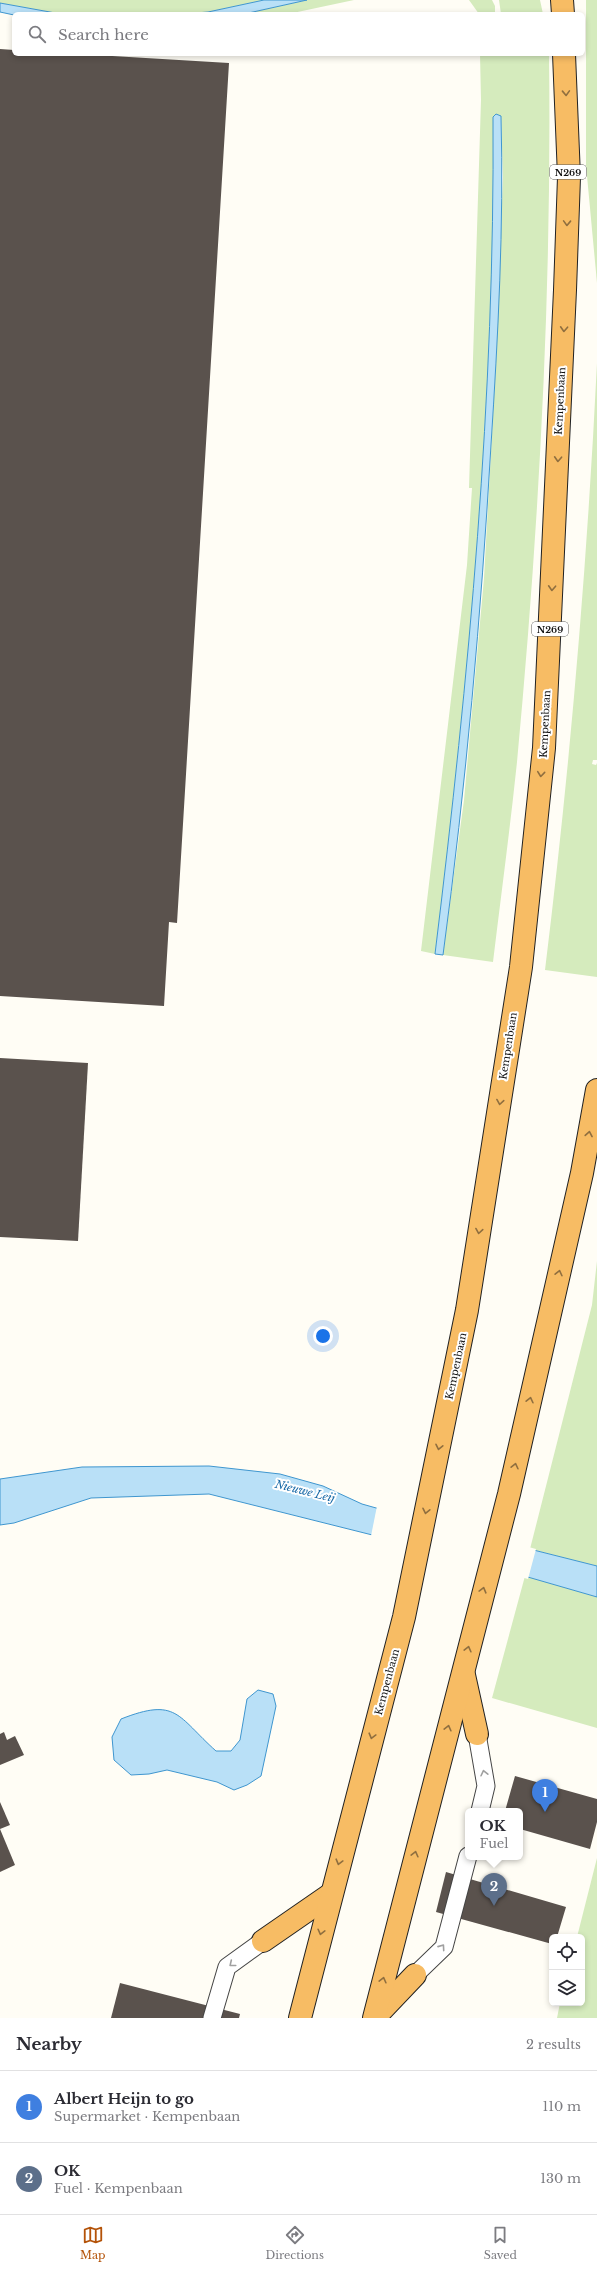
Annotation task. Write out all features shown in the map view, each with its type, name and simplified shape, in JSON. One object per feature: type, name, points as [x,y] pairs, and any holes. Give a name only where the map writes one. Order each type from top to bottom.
[{"type":"highway","points":[[562,0],[563,12]]},
{"type":"highway","name":"Kempenbaan","points":[[300,2018],[404,1617],[467,1310],[521,967],[545,740],[566,290],[569,177],[564,56]]},
{"type":"highway","points":[[374,2018],[462,1670],[509,1494],[582,1173],[597,1090]]},
{"type":"highway","points":[[462,1670],[477,1734]]},
{"type":"highway","points":[[263,1941],[331,1894]]},
{"type":"highway","points":[[374,2018],[415,1975]]},
{"type":"lane","points":[[477,1734],[486,1786],[481,1808]]},
{"type":"lane","points":[[415,1975],[444,1946],[467,1860]]},
{"type":"lane","points":[[212,2018],[227,1967],[263,1941]]},
{"type":"green space","points":[[0,0],[264,0],[208,12],[50,12],[0,3]]},
{"type":"green space","points":[[307,0],[354,0],[297,12],[253,12]]},
{"type":"green space","points":[[469,0],[492,0],[495,6],[495,12],[478,12]]},
{"type":"green space","points":[[499,0],[540,0],[543,12],[501,12]]},
{"type":"green space","points":[[586,0],[597,0],[597,283],[586,165]]},
{"type":"green space","points":[[480,56],[549,56],[546,320],[538,497],[517,762],[493,962],[443,955],[464,800],[484,578],[496,362],[503,177],[501,116],[493,117],[490,327],[478,536],[459,746],[435,954],[421,951],[467,565],[472,488],[469,488],[481,100]]},
{"type":"green space","points":[[597,363],[597,760],[593,760],[592,764],[596,765],[597,763],[597,977],[545,970],[577,667]]},
{"type":"green space","points":[[597,1261],[597,1566],[530,1549],[592,1305]]},
{"type":"green space","points":[[525,1576],[597,1597],[597,1728],[492,1698]]},
{"type":"green space","points":[[597,1858],[597,2018],[557,2018],[559,2006],[585,2006],[585,1934],[578,1934]]},
{"type":"water","points":[[264,0],[307,0],[253,12],[208,12]]},
{"type":"water","points":[[0,3],[50,12],[12,12],[12,15],[0,12]]},
{"type":"water","points":[[496,114],[501,116],[502,198],[500,281],[487,509],[466,764],[443,955],[435,954],[459,746],[478,536],[490,327],[493,117]]},
{"type":"water","name":"Nieuwe Leij","points":[[209,1466],[280,1474],[323,1486],[362,1504],[454,1530],[597,1566],[597,1597],[448,1554],[209,1494],[91,1498],[14,1523],[0,1525],[0,1479],[82,1467]]},
{"type":"water","points":[[258,1690],[273,1694],[276,1706],[261,1776],[247,1785],[234,1790],[217,1782],[167,1770],[149,1774],[131,1775],[114,1760],[112,1737],[121,1719],[154,1710],[165,1710],[175,1714],[184,1720],[216,1751],[231,1751],[240,1740],[247,1699]]},
{"type":"pier","points":[[377,1506],[536,1549],[528,1579],[371,1536]]},
{"type":"building","points":[[0,49],[12,50],[12,56],[112,56],[229,63],[177,923],[169,922],[164,1006],[0,996]]},
{"type":"building","points":[[0,1058],[88,1063],[78,1241],[0,1237]]},
{"type":"building","points":[[4,1732],[7,1740],[15,1736],[24,1755],[0,1765],[0,1734]]},
{"type":"building","points":[[515,1776],[597,1799],[597,1822],[590,1849],[523,1830],[523,1808],[506,1808]]},
{"type":"building","points":[[0,1802],[10,1825],[0,1829]]},
{"type":"building","points":[[0,1829],[15,1865],[0,1872]]},
{"type":"building","points":[[446,1872],[566,1907],[558,1934],[549,1934],[549,1943],[436,1912]]},
{"type":"building","points":[[120,1983],[240,2014],[239,2018],[111,2018]]},
{"type":"place","name":"Albert Heijn to go","points":[[545,1812]]},
{"type":"place","name":"OK","points":[[494,1906]]}]
